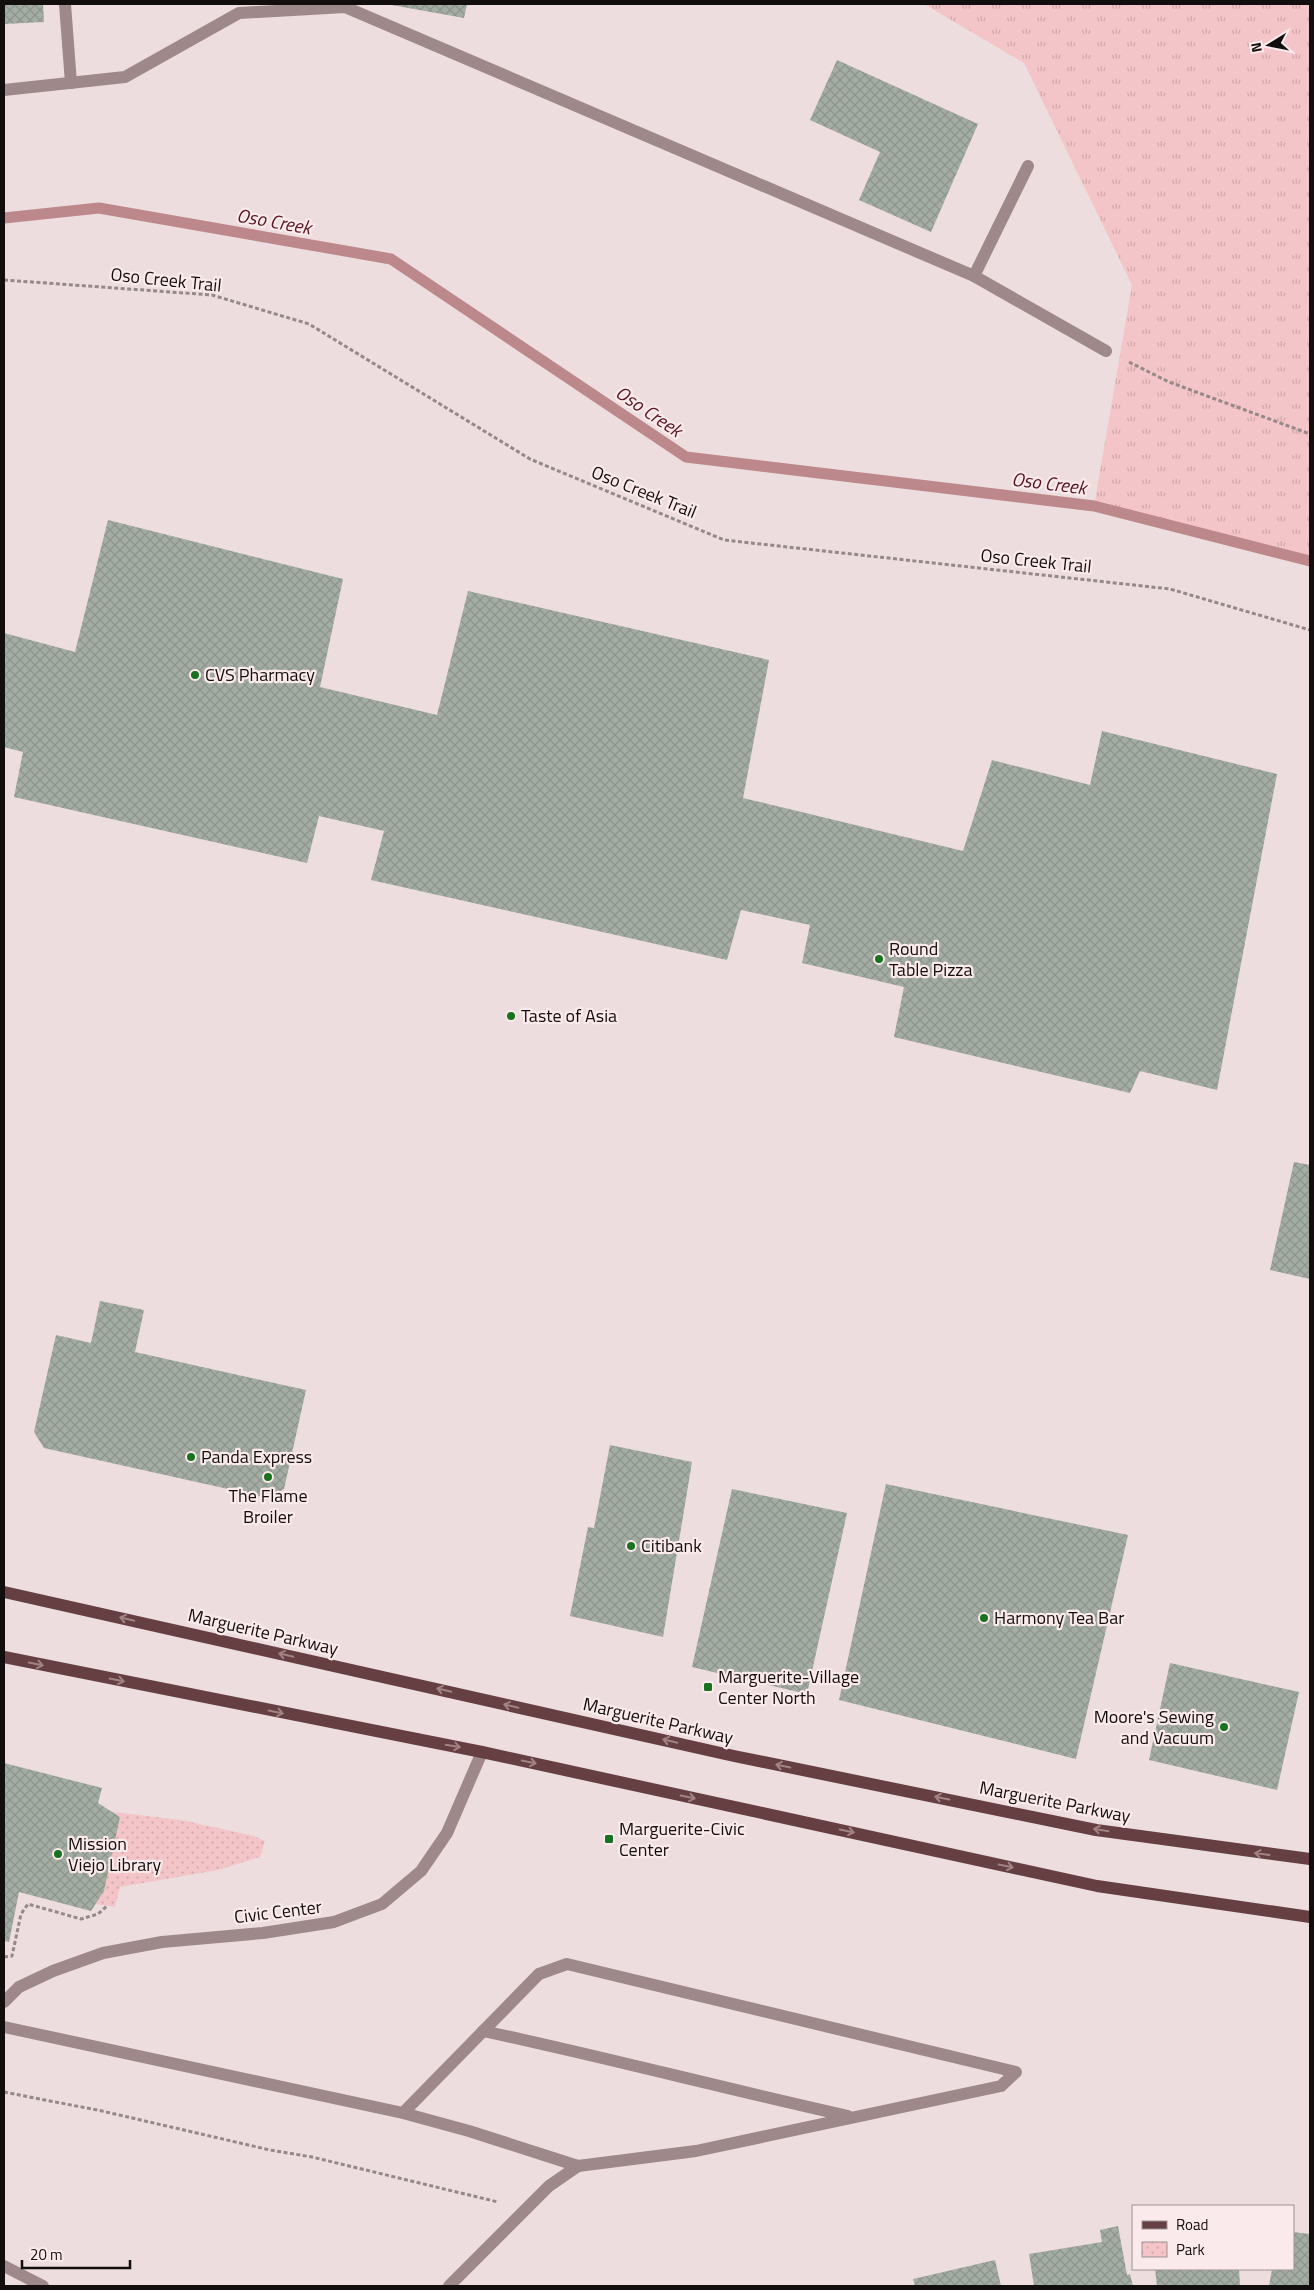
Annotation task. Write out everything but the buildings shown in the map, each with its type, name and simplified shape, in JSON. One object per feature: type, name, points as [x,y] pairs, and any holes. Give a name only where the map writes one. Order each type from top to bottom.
[{"type":"main road","name":"Marguerite Parkway","points":[[4,1592],[764,1762],[1096,1830],[1310,1859]]},
{"type":"main road","points":[[4,1657],[482,1752],[1097,1886],[1310,1917]]},
{"type":"lane","points":[[65,4],[71,83]]},
{"type":"lane","points":[[4,90],[125,77],[240,9],[345,5],[974,276],[1106,351]]},
{"type":"lane","points":[[974,276],[1028,166]]},
{"type":"lane","name":"Civic Center","points":[[4,2002],[19,1987],[53,1971],[103,1954],[162,1942],[263,1933],[334,1922],[382,1904],[421,1871],[447,1833],[482,1752]]},
{"type":"lane","points":[[4,2027],[403,2113],[469,2131],[578,2166],[696,2151],[854,2118],[1002,2086],[1016,2072],[567,1964],[539,1974],[403,2113]]},
{"type":"lane","points":[[483,2031],[603,2057],[683,2078],[854,2118]]},
{"type":"lane","points":[[449,2286],[549,2186],[578,2166]]},
{"type":"lane","points":[[4,2266],[43,2286]]},
{"type":"path","name":"Oso Creek Trail","points":[[4,280],[212,295],[309,324],[530,459],[724,540],[1170,589],[1310,630]]},
{"type":"path","points":[[1106,351],[1169,382],[1310,434]]},
{"type":"path","points":[[4,1957],[12,1956],[21,1914],[28,1904],[81,1919],[98,1914],[107,1906]]},
{"type":"path","points":[[4,2092],[312,2157],[526,2209]]},
{"type":"green space","points":[[924,4],[1310,4],[1310,561],[1094,506],[1132,285],[1024,63]]},
{"type":"green space","points":[[113,1812],[181,1820],[254,1836],[265,1841],[260,1857],[218,1870],[120,1887],[115,1907],[96,1904],[104,1891],[120,1817]]},
{"type":"waterway","name":"Oso Creek","points":[[4,218],[99,208],[391,259],[686,457],[1094,506],[1310,561]]},
{"type":"place","name":"CVS Pharmacy","points":[[195,675]]},
{"type":"place","name":"Round Table Pizza","points":[[879,959]]},
{"type":"place","name":"Taste of Asia","points":[[511,1016]]},
{"type":"place","name":"Panda Express","points":[[191,1457]]},
{"type":"place","name":"The Flame Broiler","points":[[268,1477]]},
{"type":"place","name":"Citibank","points":[[631,1546]]},
{"type":"place","name":"Harmony Tea Bar","points":[[984,1618]]},
{"type":"place","name":"Marguerite-Village Center North","points":[[708,1687]]},
{"type":"place","name":"Moore's Sewing and Vacuum","points":[[1224,1727]]},
{"type":"place","name":"Marguerite-Civic Center","points":[[609,1839]]},
{"type":"place","name":"Mission Viejo Library","points":[[58,1854]]}]
